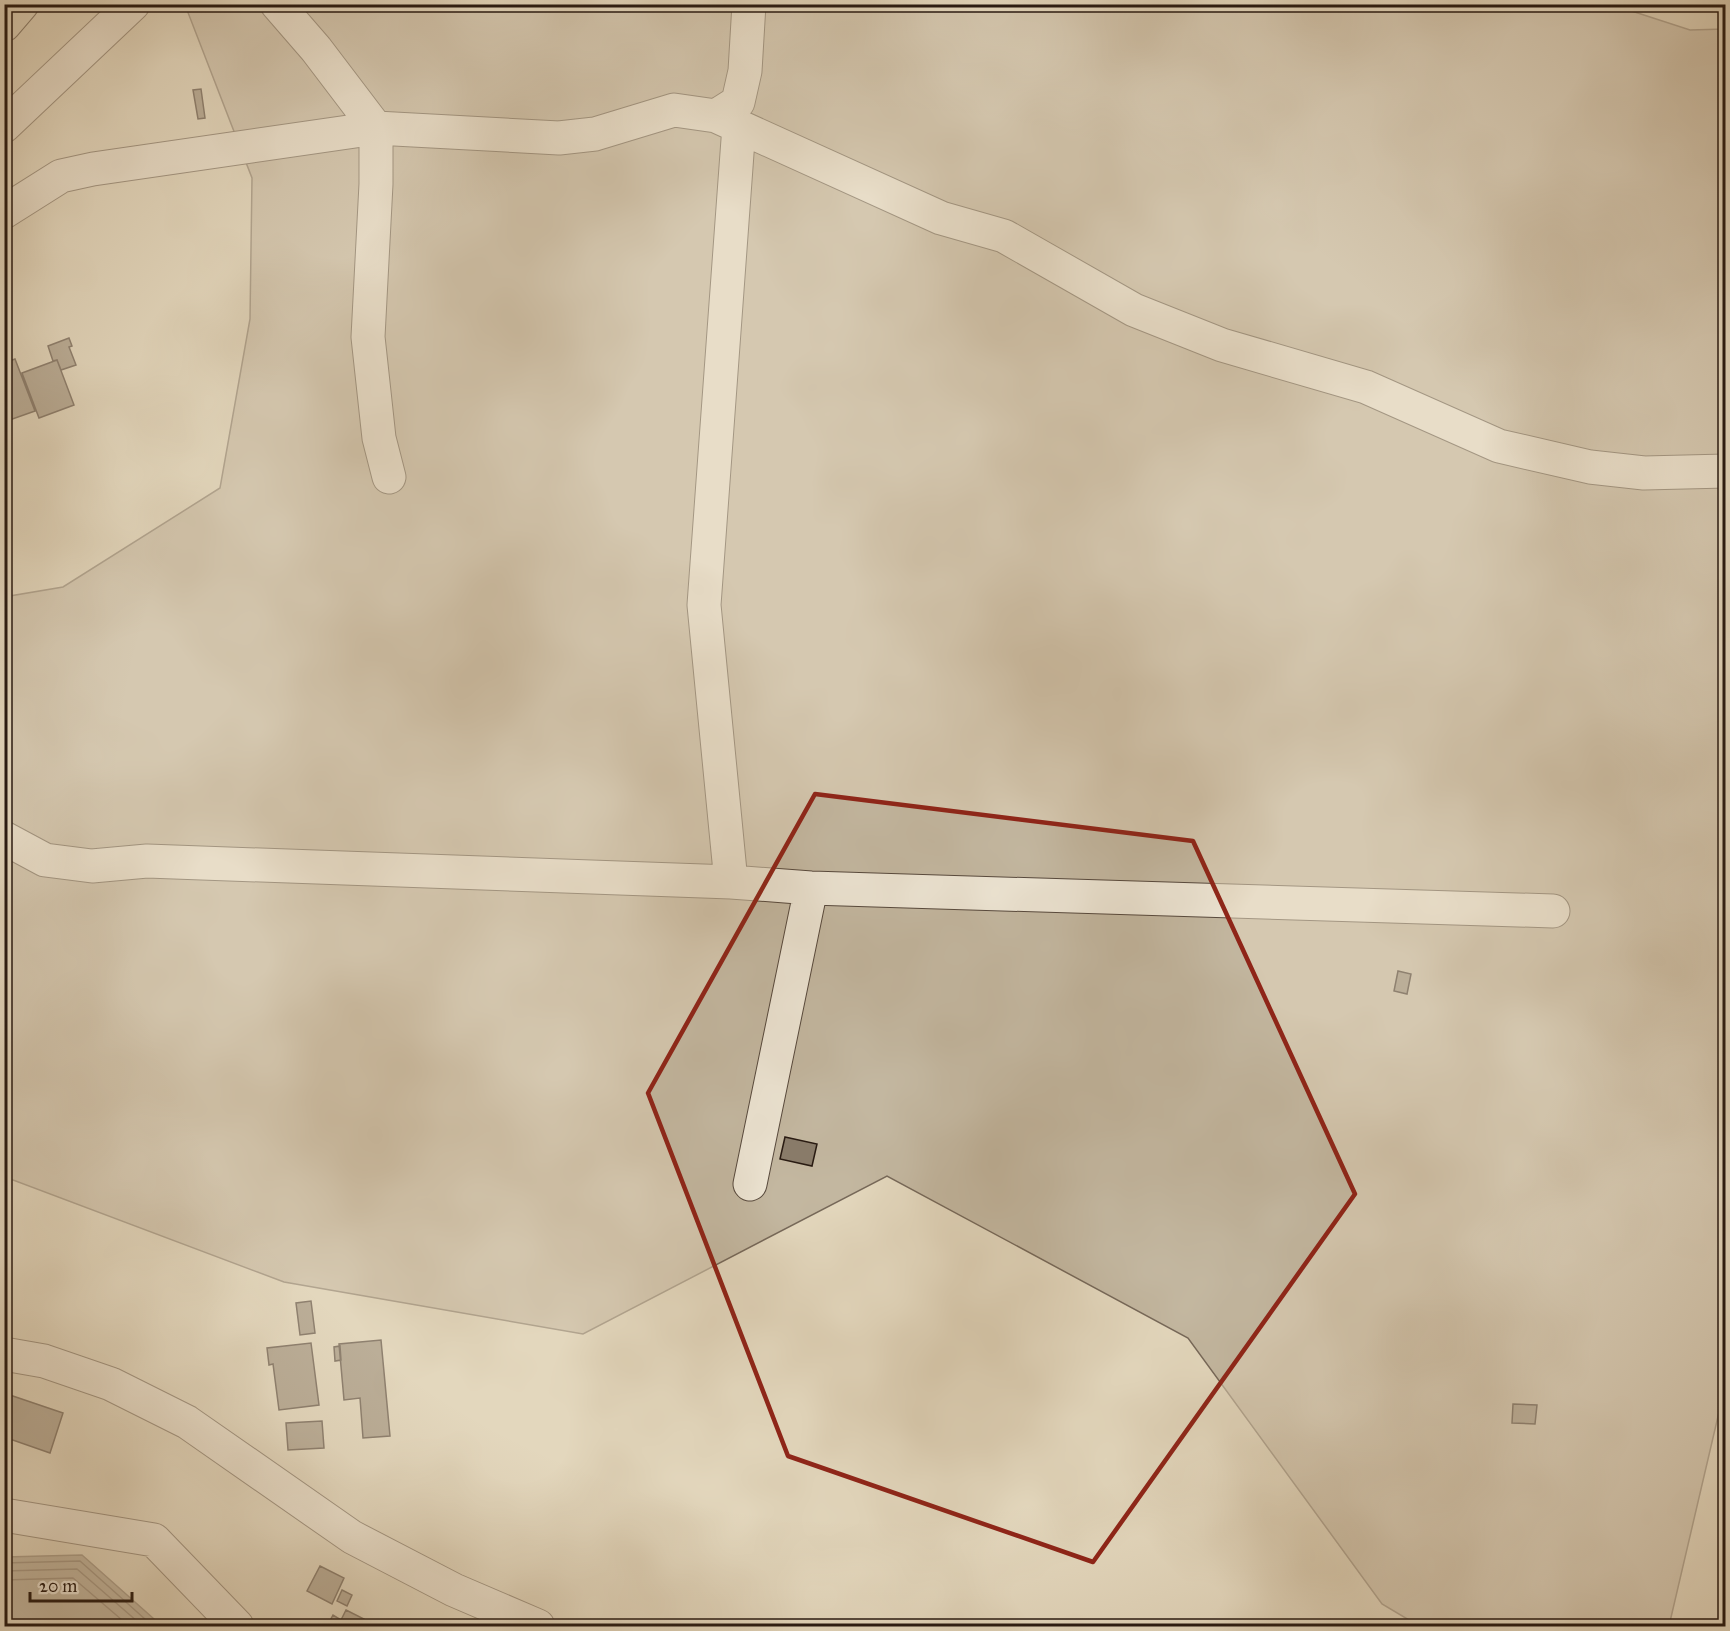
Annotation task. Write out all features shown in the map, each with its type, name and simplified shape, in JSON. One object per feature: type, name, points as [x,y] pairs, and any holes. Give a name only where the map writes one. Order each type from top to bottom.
[{"type":"highway","points":[[4,25],[22,4]]},
{"type":"street","points":[[4,126],[133,4]]},
{"type":"street","points":[[277,4],[316,49],[376,128],[376,184],[368,337],[379,438],[389,477]]},
{"type":"street","points":[[731,882],[704,605],[727,121],[738,102],[744,71],[749,4]]},
{"type":"street","points":[[4,212],[61,176],[82,171],[376,128],[559,138],[595,134],[674,110],[727,121],[941,218],[1004,236],[1134,310],[1222,345],[1366,387],[1499,446],[1590,467],[1644,473],[1725,471]]},
{"type":"street","points":[[4,838],[45,860],[92,866],[147,861],[731,882],[811,888],[1553,911]]},
{"type":"street","points":[[750,1184],[811,888]]},
{"type":"street","points":[[4,1354],[44,1361],[111,1384],[187,1422],[352,1537],[454,1590],[538,1626]]},
{"type":"street","points":[[4,1515],[154,1540],[237,1626]]},
{"type":"highlighted area","points":[[815,794],[1193,841],[1355,1194],[1093,1562],[788,1456],[648,1093]]},
{"type":"shaded area","points":[[1610,4],[1690,30],[1725,29],[1726,1396],[1723,1395],[1669,1626],[1419,1626],[1382,1604],[1188,1338],[887,1176],[583,1334],[284,1282],[5,1177],[4,597],[63,587],[220,488],[250,319],[252,178],[187,10],[191,5]]},
{"type":"water","points":[[82,1555],[154,1619],[152,1626],[5,1626],[5,1557]]},
{"type":"building","points":[[201,89],[205,118],[198,119],[193,90]]},
{"type":"building","points":[[69,338],[72,346],[69,347],[76,365],[61,370],[57,360],[53,361],[48,346]]},
{"type":"building","points":[[15,359],[35,411],[4,422],[4,363]]},
{"type":"building","points":[[57,360],[74,405],[39,418],[22,373]]},
{"type":"building","points":[[1398,971],[1411,974],[1407,994],[1394,991]]},
{"type":"building","points":[[785,1137],[817,1144],[812,1166],[780,1159]]},
{"type":"building","points":[[311,1301],[315,1333],[300,1335],[296,1303]]},
{"type":"building","points":[[381,1340],[390,1436],[363,1438],[360,1398],[344,1400],[339,1344]]},
{"type":"building","points":[[311,1343],[319,1405],[279,1410],[273,1364],[269,1365],[267,1348]]},
{"type":"building","points":[[340,1346],[341,1360],[335,1361],[334,1347]]},
{"type":"building","points":[[4,1393],[63,1413],[50,1453],[4,1437]]},
{"type":"building","points":[[1513,1404],[1537,1405],[1535,1424],[1512,1423]]},
{"type":"building","points":[[322,1421],[324,1448],[288,1450],[286,1423]]},
{"type":"building","points":[[320,1566],[344,1578],[332,1604],[307,1591]]},
{"type":"building","points":[[342,1590],[352,1595],[347,1606],[337,1601]]},
{"type":"building","points":[[346,1610],[364,1619],[360,1626],[327,1626],[333,1615],[341,1620]]}]
